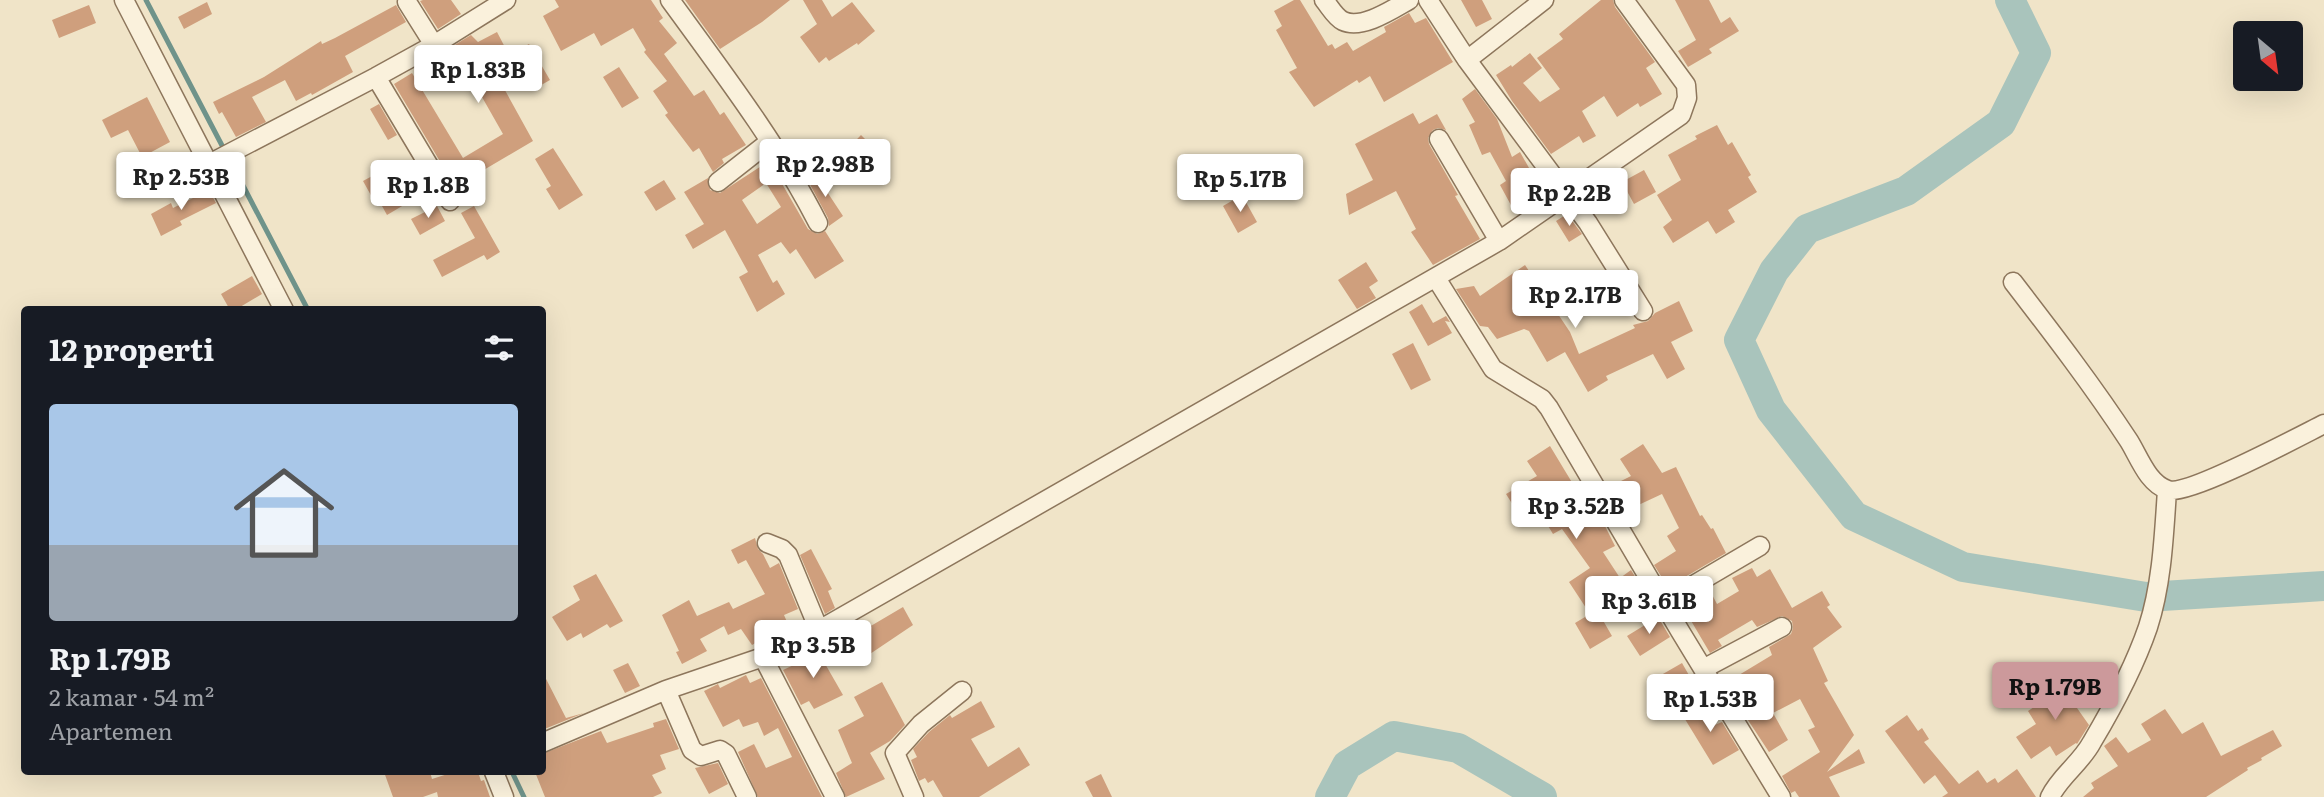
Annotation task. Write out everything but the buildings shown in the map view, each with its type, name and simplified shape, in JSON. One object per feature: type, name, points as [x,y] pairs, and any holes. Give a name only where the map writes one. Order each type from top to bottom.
[{"type":"street","points":[[124,0],[220,158],[282,306]]},
{"type":"street","points":[[220,158],[434,45],[506,0]]},
{"type":"street","points":[[670,0],[805,196],[818,223]]},
{"type":"street","points":[[1324,0],[1336,15],[1347,22],[1376,18],[1409,0]]},
{"type":"street","points":[[1429,0],[1467,60],[1588,223],[1643,311]]},
{"type":"street","points":[[1467,60],[1544,0]]},
{"type":"street","points":[[546,741],[666,690],[763,657],[819,630],[1499,241],[1681,115],[1686,106],[1686,85],[1624,0]]},
{"type":"street","points":[[407,2],[434,45]]},
{"type":"street","points":[[376,77],[450,201]]},
{"type":"street","points":[[1439,139],[1499,241]]},
{"type":"street","points":[[718,182],[769,142]]},
{"type":"street","points":[[1436,278],[1493,369],[1542,399],[1549,408],[1781,797]]},
{"type":"street","points":[[2013,282],[2063,346],[2129,441],[2151,478],[2167,490],[2178,491],[2195,485],[2324,424]]},
{"type":"street","points":[[2050,797],[2084,756],[2125,686],[2149,625],[2162,559],[2167,490]]},
{"type":"street","points":[[766,543],[782,549],[788,555],[819,630]]},
{"type":"street","points":[[1663,603],[1760,546]]},
{"type":"street","points":[[1703,669],[1782,628]]},
{"type":"street","points":[[763,657],[835,797]]},
{"type":"street","points":[[666,690],[692,750],[701,756],[720,750],[726,754],[747,797]]},
{"type":"street","points":[[914,797],[895,753],[921,724],[962,691]]},
{"type":"street","points":[[495,775],[504,797]]},
{"type":"waterway","points":[[146,0],[306,306]]},
{"type":"waterway","points":[[2010,0],[2036,53],[2001,123],[1906,191],[1807,229],[1774,271],[1739,340],[1771,410],[1854,516],[1963,567],[2146,597],[2324,586]]},
{"type":"waterway","points":[[1330,797],[1347,765],[1394,736],[1458,748],[1542,797]]},
{"type":"waterway","points":[[513,775],[524,797]]}]
